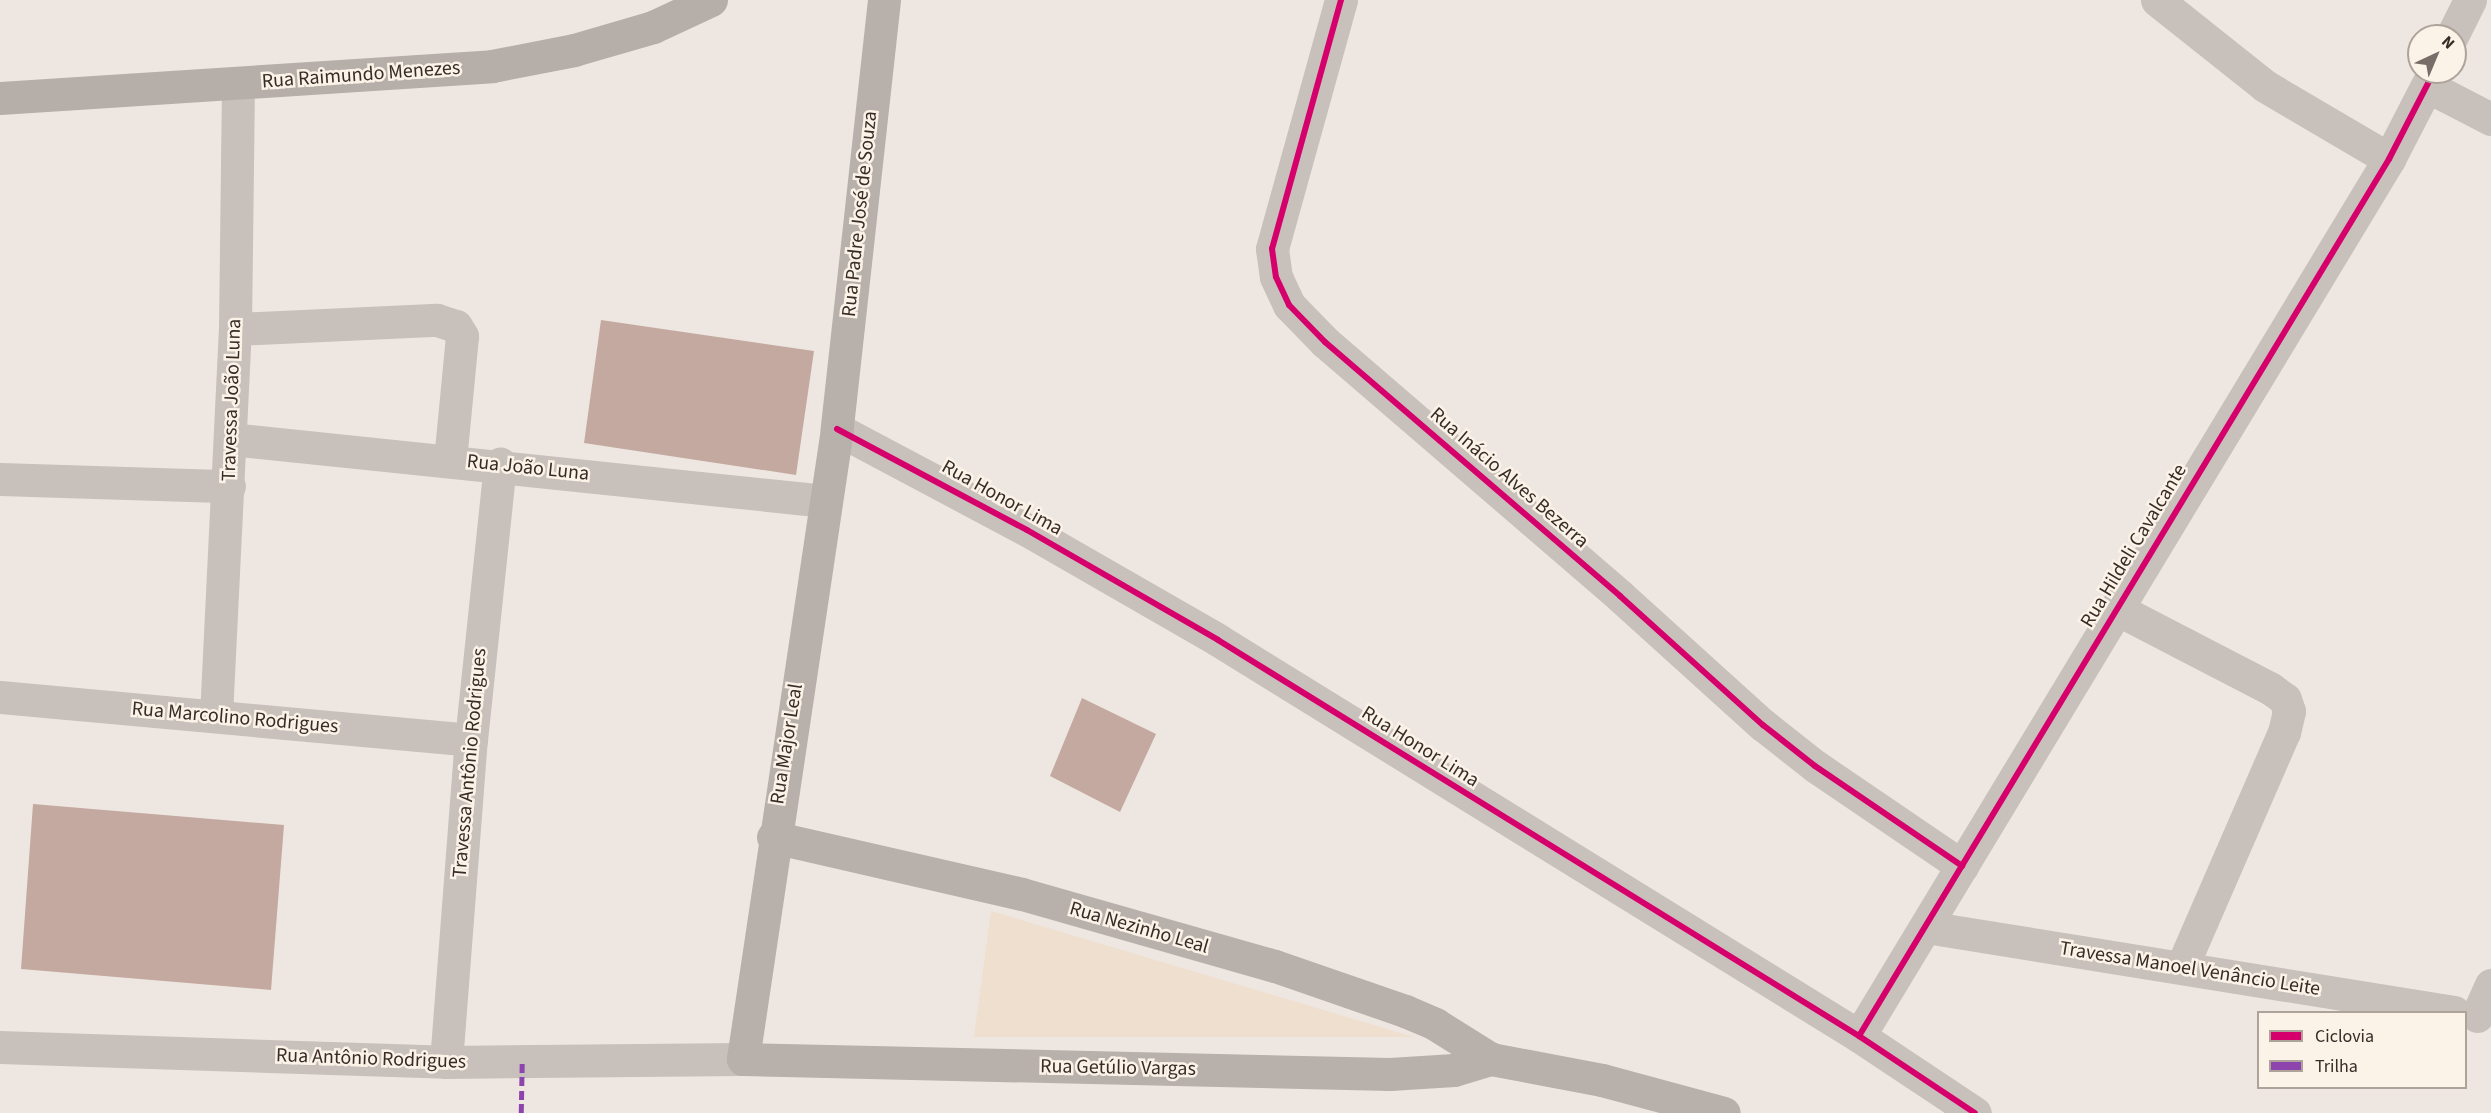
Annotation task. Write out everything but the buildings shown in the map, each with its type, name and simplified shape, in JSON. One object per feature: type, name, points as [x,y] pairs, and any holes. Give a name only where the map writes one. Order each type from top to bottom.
[{"type":"main road","name":"Rua Raimundo Menezes","points":[[0,98],[492,66],[574,50],[653,27],[711,0]]},
{"type":"main road","name":"Rua Padre José de Souza","points":[[837,429],[884,0]]},
{"type":"main road","name":"Rua Major Leal","points":[[743,1059],[773,837],[837,429]]},
{"type":"main road","name":"Rua Nezinho Leal","points":[[773,837],[1022,894],[1275,966],[1405,1011],[1435,1024],[1491,1059]]},
{"type":"main road","name":"Rua Getúlio Vargas","points":[[743,1059],[1390,1074],[1454,1070],[1491,1059]]},
{"type":"main road","points":[[1491,1059],[1602,1080],[1724,1113]]},
{"type":"street","name":"Rua Inácio Alves Bezerra","points":[[1341,0],[1272,249],[1276,277],[1289,305],[1324,342],[1620,596],[1763,725],[1815,766],[1962,866]]},
{"type":"street","points":[[2157,0],[2265,86],[2389,159]]},
{"type":"street","points":[[2458,24],[2470,0]]},
{"type":"street","name":"Travessa João Luna","points":[[216,716],[235,329],[238,84]]},
{"type":"street","name":"Rua Hildeli Cavalcante","points":[[1859,1036],[2115,608],[2389,159],[2427,84]]},
{"type":"street","points":[[2438,84],[2491,119]]},
{"type":"street","points":[[235,329],[437,320],[456,326],[462,336],[450,460]]},
{"type":"street","name":"Rua Honor Lima","points":[[837,429],[1027,530],[1218,640],[1859,1036],[1975,1113]]},
{"type":"street","name":"Rua João Luna","points":[[231,439],[500,464],[826,501]]},
{"type":"street","name":"Travessa Antônio Rodrigues","points":[[446,1062],[471,740],[500,464]]},
{"type":"street","points":[[0,479],[229,486]]},
{"type":"street","name":"Rua Hildeli Cavalcante","points":[[2115,608],[2271,688],[2285,699],[2289,711],[2284,732],[2182,968]]},
{"type":"street","name":"Rua Marcolino Rodrigues","points":[[0,697],[471,740]]},
{"type":"street","name":"Travessa Manoel Venâncio Leite","points":[[1926,927],[2442,1011]]},
{"type":"street","points":[[2472,1016],[2491,985]]},
{"type":"street","name":"Rua Antônio Rodrigues","points":[[0,1047],[446,1062],[743,1059]]},
{"type":"shaded area","points":[[991,911],[1414,1037],[974,1037]]},
{"type":"marked path","points":[[521,1113],[522,1063]]},
{"type":"cycle path","points":[[1341,0],[1272,249],[1276,277],[1289,305],[1325,342],[1620,596],[1763,725],[1815,766],[1962,866]]},
{"type":"cycle path","points":[[1859,1036],[2389,159],[2428,84]]},
{"type":"cycle path","points":[[837,429],[1027,530],[1218,640],[1859,1036],[1975,1113]]}]
